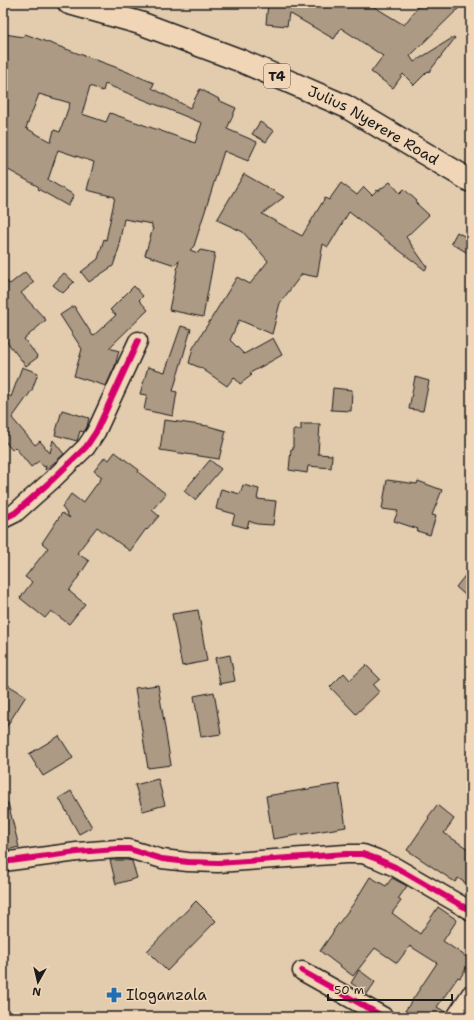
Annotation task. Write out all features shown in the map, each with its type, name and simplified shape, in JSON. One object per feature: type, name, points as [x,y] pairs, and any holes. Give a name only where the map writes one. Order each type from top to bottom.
[{"type":"highway","name":"Julius Nyerere Road","points":[[69,3],[140,23],[232,57],[345,106],[471,181]]},
{"type":"street","points":[[3,519],[15,513],[86,447],[96,432],[138,341]]},
{"type":"street","points":[[3,862],[77,852],[117,849],[129,849],[162,859],[218,863],[363,854],[395,867],[471,911]]},
{"type":"street","points":[[302,971],[384,1017]]},
{"type":"street","points":[[456,1017],[471,994]]},
{"type":"building","points":[[268,3],[368,3],[404,25],[421,3],[464,3],[410,56],[414,62],[454,37],[455,38],[429,72],[428,71],[414,85],[403,74],[393,88],[371,72],[383,56],[341,28],[334,39],[289,13],[287,26],[266,24]]},
{"type":"building","points":[[5,34],[23,37],[25,34],[118,68],[154,83],[152,88],[190,108],[200,89],[219,99],[218,100],[236,108],[227,129],[257,142],[248,161],[224,151],[194,246],[190,250],[198,253],[200,250],[215,253],[203,317],[169,310],[179,260],[175,265],[145,255],[153,228],[152,224],[124,219],[120,245],[113,266],[89,282],[81,272],[98,259],[104,239],[106,240],[115,197],[87,190],[94,162],[58,150],[48,180],[74,195],[68,206],[38,189],[39,187],[3,167],[3,45]],"holes":[[[105,84],[202,123],[195,143],[110,113],[106,122],[82,114],[90,86],[103,91]],[[39,94],[70,103],[60,132],[54,130],[51,142],[26,128]]]},
{"type":"building","points":[[260,122],[274,131],[266,142],[252,134]]},
{"type":"building","points":[[244,174],[284,197],[262,214],[302,236],[325,198],[329,200],[341,183],[357,195],[364,187],[372,195],[390,182],[400,193],[404,189],[429,215],[406,237],[427,267],[425,270],[349,212],[328,247],[323,244],[317,277],[302,274],[280,303],[272,334],[239,320],[230,340],[244,354],[273,338],[282,355],[250,373],[252,375],[240,384],[234,377],[227,386],[201,368],[189,363],[193,348],[237,277],[250,284],[268,261],[243,232],[217,220]]},
{"type":"building","points":[[457,232],[471,240],[471,255],[451,243]]},
{"type":"building","points":[[25,272],[34,282],[21,293],[46,320],[24,339],[38,357],[26,366],[3,337],[3,278],[10,284]]},
{"type":"building","points":[[64,273],[74,282],[63,293],[53,285]]},
{"type":"building","points":[[134,286],[143,296],[139,300],[148,310],[109,348],[119,351],[115,366],[106,386],[74,376],[82,349],[60,315],[74,306],[93,336],[116,315],[110,310]]},
{"type":"building","points":[[181,326],[191,329],[173,391],[177,392],[173,416],[144,410],[147,395],[140,394],[148,367],[165,372]]},
{"type":"building","points":[[22,367],[38,373],[32,390],[12,418],[35,445],[40,441],[50,453],[53,440],[64,454],[45,470],[46,465],[44,467],[39,461],[31,467],[15,447],[12,450],[3,439],[3,391],[11,397]]},
{"type":"building","points":[[415,377],[429,381],[423,411],[409,409]]},
{"type":"building","points":[[333,388],[352,390],[351,411],[331,410]]},
{"type":"building","points":[[62,410],[89,418],[87,427],[84,432],[80,431],[77,441],[55,435]]},
{"type":"building","points":[[164,420],[208,426],[226,431],[219,459],[160,450]]},
{"type":"building","points":[[301,424],[320,424],[318,454],[332,455],[331,468],[308,466],[307,473],[289,470],[291,449],[293,450],[293,430],[301,430]]},
{"type":"building","points":[[115,452],[139,470],[138,472],[166,494],[152,510],[159,516],[147,530],[146,529],[130,551],[97,527],[77,553],[89,561],[69,591],[85,604],[69,624],[51,611],[45,618],[20,598],[32,582],[25,577],[48,548],[42,543],[62,513],[70,518],[62,507],[71,494],[83,503],[102,477],[94,471],[105,457],[109,460]]},
{"type":"building","points":[[210,460],[221,469],[195,500],[184,491]]},
{"type":"building","points":[[387,480],[417,484],[418,481],[442,490],[432,515],[436,516],[430,535],[417,531],[418,529],[394,521],[398,511],[382,509]]},
{"type":"building","points":[[243,485],[259,489],[257,499],[276,501],[273,525],[257,524],[249,521],[247,528],[232,524],[235,514],[216,509],[221,489],[240,494]]},
{"type":"building","points":[[471,568],[471,600],[456,587]]},
{"type":"building","points":[[198,610],[207,661],[182,666],[172,614]]},
{"type":"building","points":[[230,655],[235,681],[220,684],[215,658]]},
{"type":"building","points":[[366,665],[380,679],[373,685],[379,692],[356,714],[330,687],[344,673],[350,680]]},
{"type":"building","points":[[3,682],[26,696],[3,732]]},
{"type":"building","points":[[158,685],[171,765],[148,768],[135,688]]},
{"type":"building","points":[[214,692],[221,734],[201,737],[194,696]]},
{"type":"building","points":[[59,736],[73,758],[43,776],[29,754]]},
{"type":"building","points":[[158,779],[165,805],[143,811],[135,785]]},
{"type":"building","points":[[339,784],[346,827],[273,839],[266,796]]},
{"type":"building","points":[[71,791],[92,827],[79,834],[59,798]]},
{"type":"building","points":[[3,803],[8,803],[19,847],[3,851]]},
{"type":"building","points":[[437,805],[454,819],[444,833],[471,851],[471,887],[458,878],[455,882],[407,850]]},
{"type":"building","points":[[110,860],[132,861],[137,878],[116,884]]},
{"type":"building","points":[[370,877],[386,886],[392,878],[407,886],[398,899],[401,901],[392,913],[420,934],[438,907],[457,920],[443,941],[471,961],[460,978],[458,977],[437,1007],[447,1013],[446,1017],[414,1017],[405,1011],[437,963],[410,946],[397,963],[375,948],[353,976],[320,951],[354,903]]},
{"type":"building","points":[[196,901],[216,921],[167,971],[147,951]]},
{"type":"building","points":[[359,970],[375,982],[367,994],[351,983]]},
{"type":"cycle path","points":[[3,519],[15,513],[86,447],[96,432],[138,341]]},
{"type":"cycle path","points":[[3,862],[77,852],[117,849],[129,849],[162,859],[218,863],[363,854],[395,867],[471,911]]},
{"type":"cycle path","points":[[302,971],[384,1017]]},
{"type":"place","name":"Iloganzala","points":[[114,995]]}]
